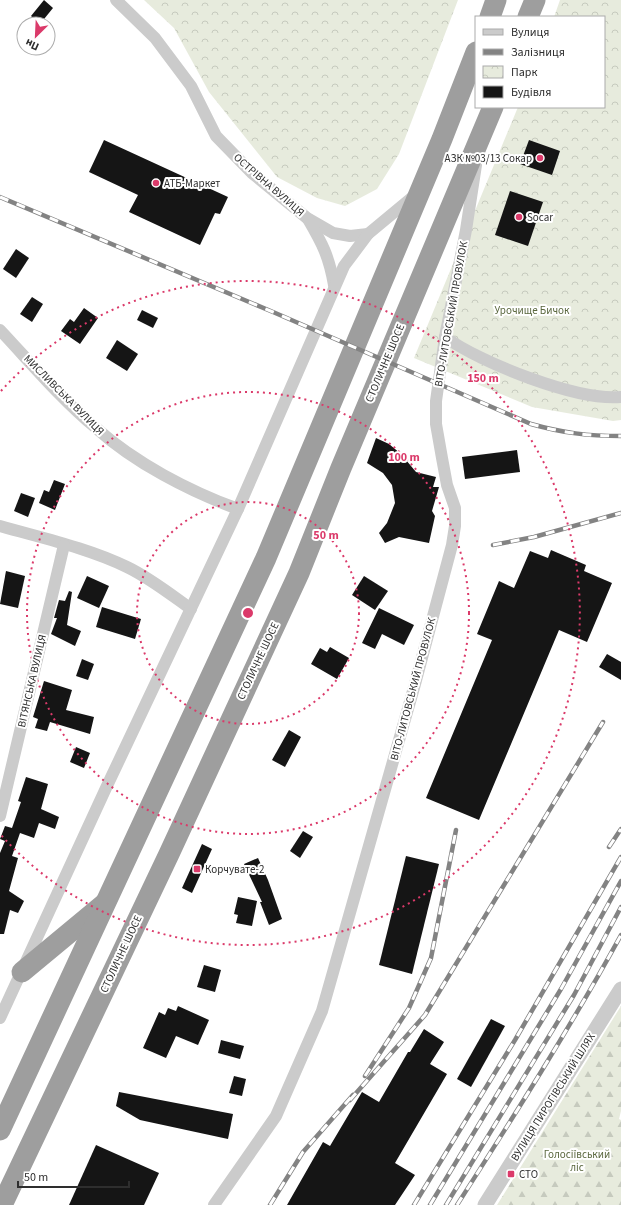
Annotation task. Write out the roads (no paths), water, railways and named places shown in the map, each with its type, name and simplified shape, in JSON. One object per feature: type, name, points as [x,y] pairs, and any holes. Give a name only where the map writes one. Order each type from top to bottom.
[{"type":"highway","points":[[490,16],[496,0]]},
{"type":"highway","points":[[528,16],[535,0]]},
{"type":"highway","points":[[0,1130],[109,900],[266,558],[475,54]]},
{"type":"highway","name":"СТОЛИЧНЕ ШОСЕ","points":[[2,1205],[166,861],[299,573],[344,460],[493,108]]},
{"type":"highway","points":[[22,972],[109,900]]},
{"type":"street","name":"ОСТРІВНА ВУЛИЦЯ","points":[[116,0],[155,38],[191,86],[216,136],[252,173],[307,218],[332,233],[350,236],[368,234]]},
{"type":"street","name":"ВІТО-ЛИТОВСЬКИЙ ПРОВУЛОК","points":[[214,1205],[276,1116],[322,1011],[415,684],[452,545],[455,526],[455,508],[447,485],[436,424],[436,401],[445,338],[466,230],[479,142]]},
{"type":"street","points":[[0,1018],[106,788],[238,510],[334,285],[344,266],[368,234],[420,190]]},
{"type":"street","name":"ОСТРІВНА ВУЛИЦЯ","points":[[307,218],[324,246],[330,263],[334,285]]},
{"type":"street","name":"МИСЛИВСЬКА ВУЛИЦЯ","points":[[0,330],[90,423],[118,445],[144,463],[184,485],[238,510]]},
{"type":"street","points":[[445,338],[490,363],[537,380],[573,391],[608,398],[621,397]]},
{"type":"street","points":[[0,526],[64,545],[128,567],[152,581],[191,609]]},
{"type":"street","name":"ВІТЯНСЬКА ВУЛИЦЯ","points":[[0,816],[64,545]]},
{"type":"street","name":"ВУЛИЦЯ ПИРОГІВСЬКИЙ ШЛЯХ","points":[[485,1205],[621,990]]},
{"type":"railway","points":[[0,197],[273,312],[531,424],[554,430],[576,433],[621,436]]},
{"type":"railway","points":[[493,545],[534,537],[621,513]]},
{"type":"railway","points":[[350,1100],[425,1015],[603,722]]},
{"type":"railway","points":[[609,847],[621,829]]},
{"type":"railway","points":[[365,1076],[409,1008],[431,958],[456,830]]},
{"type":"railway","points":[[414,1205],[515,1040],[621,857]]},
{"type":"railway","points":[[430,1205],[561,989],[621,881]]},
{"type":"railway","points":[[446,1205],[574,995],[621,907]]},
{"type":"railway","points":[[457,1205],[562,1038],[621,935]]},
{"type":"railway","points":[[270,1205],[303,1152],[353,1095]]},
{"type":"place","name":"АЗК №03/13 Сокар","points":[[540,158]]},
{"type":"place","name":"АТБ-Маркет","points":[[156,183]]},
{"type":"place","name":"Socar","points":[[519,217]]},
{"type":"place","name":"Корчувате-2","points":[[197,869]]},
{"type":"place","name":"СТО","points":[[511,1174]]},
{"type":"park label","name":"Урочище Бичок","points":[[532,310]]},
{"type":"park label","name":"Голосіївський ліс","points":[[577,1160]]}]
